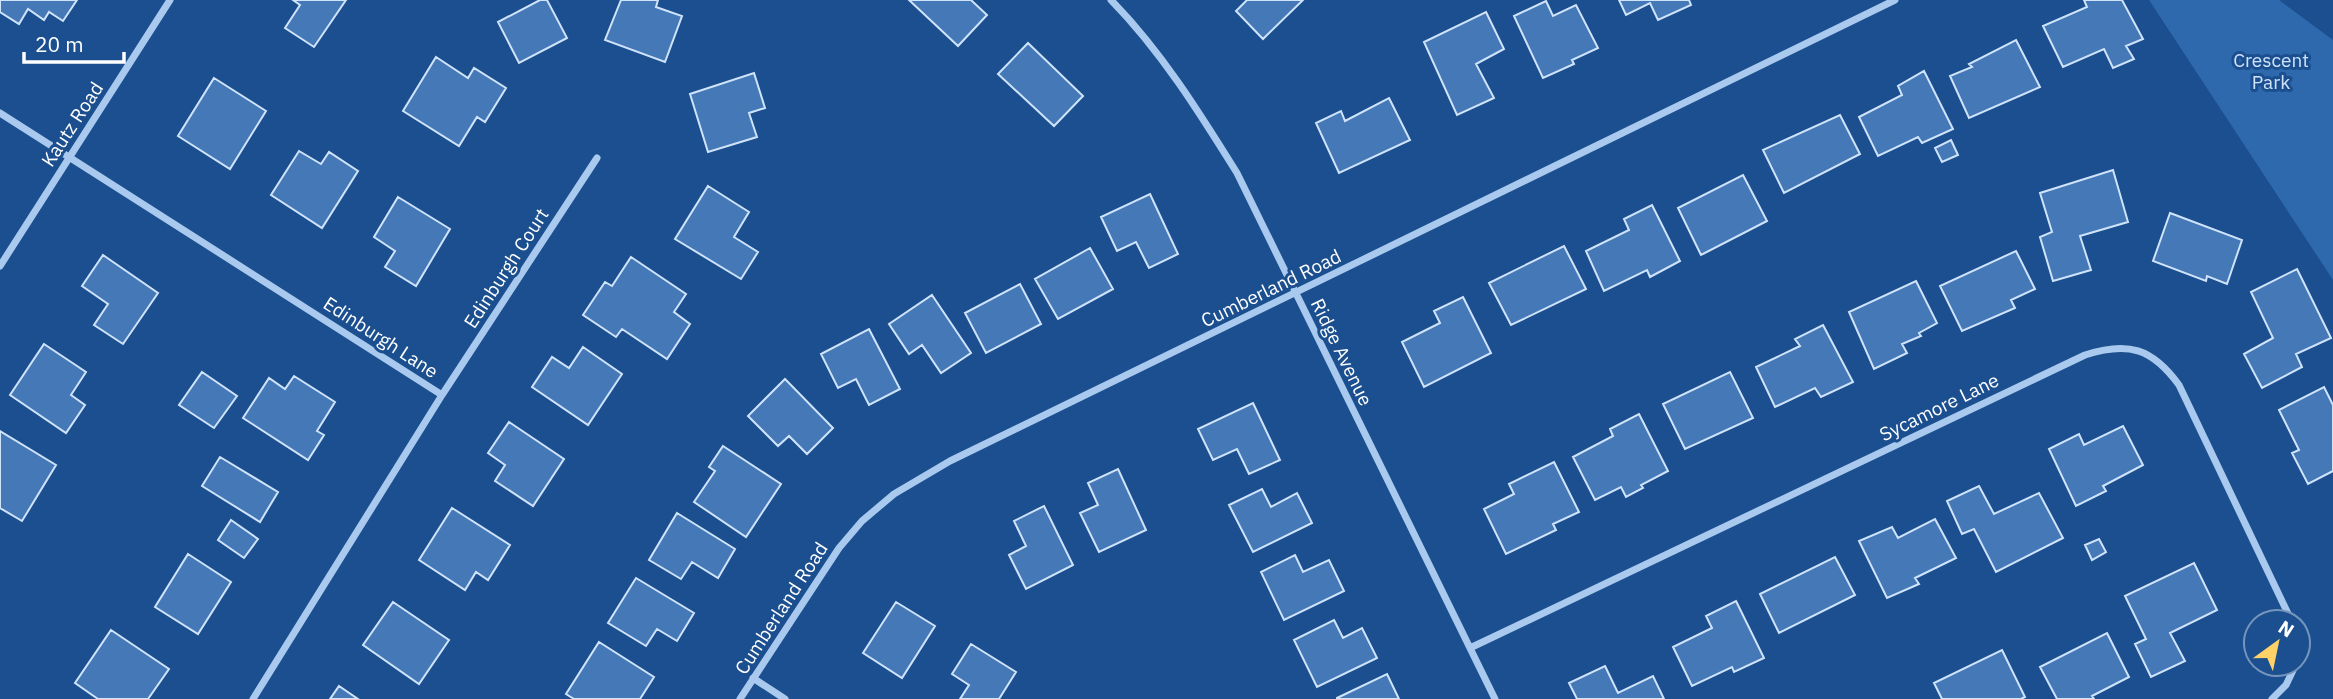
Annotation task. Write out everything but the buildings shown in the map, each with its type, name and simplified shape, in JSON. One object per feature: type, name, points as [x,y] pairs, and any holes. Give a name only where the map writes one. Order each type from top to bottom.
[{"type":"street","name":"Kautz Road","points":[[0,265],[170,0]]},
{"type":"street","name":"Ridge Avenue","points":[[1111,0],[1145,38],[1193,102],[1237,173],[1495,699]]},
{"type":"street","name":"Cumberland Road","points":[[740,699],[839,548],[862,521],[894,494],[950,461],[1895,0]]},
{"type":"street","name":"Edinburgh Lane","points":[[0,113],[442,395],[253,699]]},
{"type":"street","name":"Edinburgh Court","points":[[442,395],[597,158]]},
{"type":"street","name":"Sycamore Lane","points":[[1470,648],[2085,355],[2107,348],[2129,348],[2149,356],[2165,367],[2179,385],[2285,608]]},
{"type":"street","points":[[753,678],[785,699]]},
{"type":"street","points":[[2272,699],[2289,678]]},
{"type":"green space","name":"Crescent Park","points":[[2149,0],[2279,0],[2333,40],[2333,280]]}]
